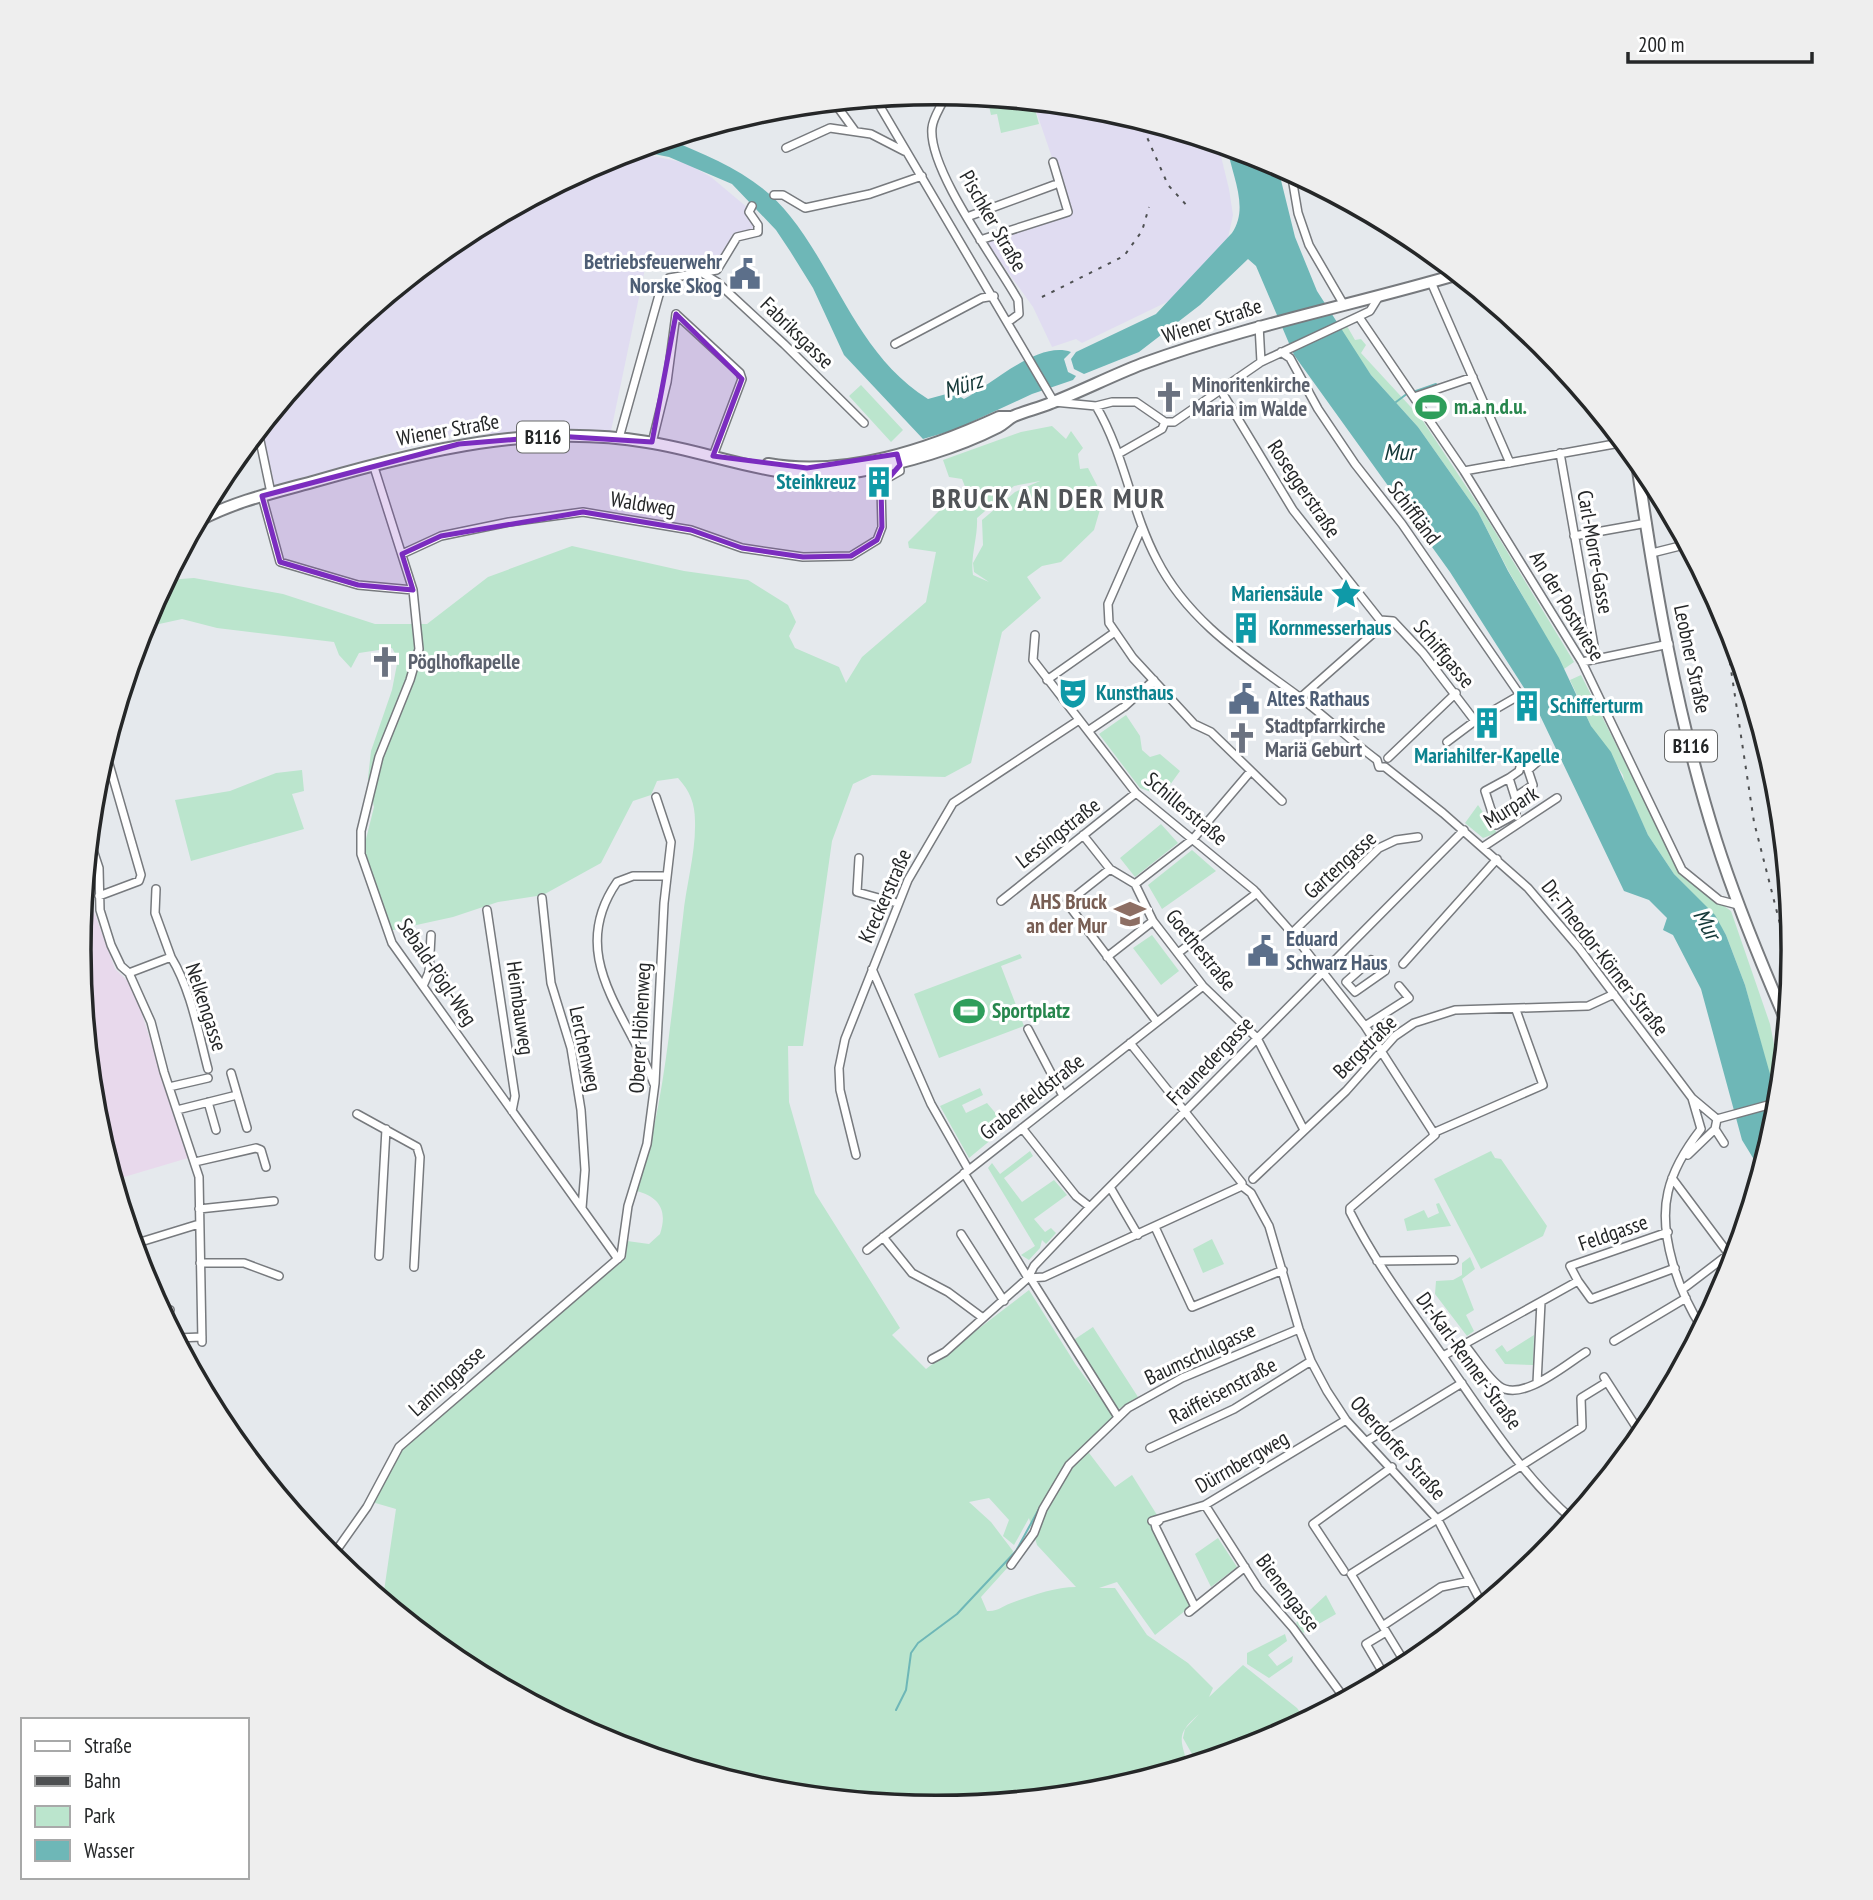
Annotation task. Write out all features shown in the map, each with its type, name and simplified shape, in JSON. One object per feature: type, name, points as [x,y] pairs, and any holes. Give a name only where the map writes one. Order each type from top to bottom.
[{"type":"main road","points":[[1432,282],[1447,276]]},
{"type":"main road","name":"Wiener Straße","points":[[212,513],[267,494],[373,464],[472,443],[556,436],[620,438],[652,443],[713,456],[751,468],[802,475],[853,472],[898,457],[972,439],[1001,426],[1011,417],[1054,402],[1102,379],[1261,324],[1378,298],[1432,282]]},
{"type":"main road","name":"Leobner Straße","points":[[1640,480],[1669,644],[1701,787],[1738,905],[1780,1006]]},
{"type":"street","name":"Pischker Straße","points":[[941,105],[932,125],[932,134],[944,173],[980,240],[1019,303],[1019,314],[1009,322]]},
{"type":"street","points":[[880,106],[1054,402],[1097,407],[1112,402],[1136,401],[1165,422],[1179,420],[1261,362],[1370,311],[1378,298]]},
{"type":"street","points":[[840,110],[855,131]]},
{"type":"street","points":[[786,148],[825,129],[855,131],[888,141],[910,156]]},
{"type":"street","points":[[980,240],[1068,212],[1053,162]]},
{"type":"street","points":[[775,195],[783,195],[805,208],[870,194],[922,176]]},
{"type":"street","points":[[1293,184],[1298,213],[1309,245],[1341,305]]},
{"type":"street","points":[[967,217],[1054,185]]},
{"type":"street","points":[[620,438],[659,295],[669,278],[717,270],[738,236],[758,232],[758,225],[749,212],[752,206]]},
{"type":"street","name":"Fabriksgasse","points":[[702,273],[716,282],[785,344],[864,423]]},
{"type":"street","points":[[1432,282],[1510,463]]},
{"type":"street","points":[[895,344],[982,298],[994,296]]},
{"type":"street","points":[[652,443],[667,382],[676,314],[740,373],[742,379],[713,456]]},
{"type":"street","name":"An der Postwiese","points":[[1359,317],[1464,471],[1582,662],[1682,870],[1719,900],[1738,905]]},
{"type":"street","points":[[1261,324],[1261,362]]},
{"type":"street","name":"Schiffländ","points":[[1284,351],[1347,452],[1408,533],[1520,695],[1475,721]]},
{"type":"street","points":[[1411,393],[1439,389],[1473,377]]},
{"type":"street","name":"Roseggerstraße","points":[[1220,389],[1293,510],[1380,620]]},
{"type":"street","points":[[1097,407],[1120,453],[1142,529],[1157,562],[1183,600],[1209,629],[1377,760],[1381,756],[1388,758]]},
{"type":"street","points":[[1120,453],[1162,429],[1165,422]]},
{"type":"street","points":[[260,443],[280,562],[358,585],[413,590]]},
{"type":"street","points":[[1464,471],[1614,444]]},
{"type":"street","name":"Carl-Morre-Gasse","points":[[1560,453],[1596,657]]},
{"type":"street","name":"Waldweg","points":[[402,554],[441,536],[509,522],[583,512],[691,530],[742,548],[803,558],[851,556],[877,540],[882,527],[881,487],[887,479],[900,471],[898,457]]},
{"type":"street","name":"Sebald-Pögl-Weg","points":[[373,464],[413,590],[419,649],[410,680],[379,757],[359,842],[385,931],[618,1259]]},
{"type":"street","points":[[1574,536],[1647,523]]},
{"type":"street","points":[[1142,529],[1106,612],[1115,632],[1194,724],[1211,732],[1282,801]]},
{"type":"street","points":[[1653,553],[1679,546]]},
{"type":"street","points":[[1300,698],[1377,630],[1380,620]]},
{"type":"street","name":"Schiffgasse","points":[[1380,620],[1393,621],[1456,693],[1475,721]]},
{"type":"street","points":[[1047,680],[1115,632]]},
{"type":"street","name":"Schillerstraße","points":[[1035,635],[1033,660],[1136,793],[1256,893],[1292,933],[1365,1026],[1434,1134]]},
{"type":"street","points":[[1582,662],[1669,644]]},
{"type":"street","points":[[1088,731],[1123,708],[1154,680]]},
{"type":"street","points":[[1385,768],[1388,758],[1456,693]]},
{"type":"street","name":"Kreckerstraße","points":[[856,1155],[840,1090],[839,1068],[845,1039],[897,903],[953,803],[1079,720]]},
{"type":"street","points":[[1447,742],[1475,721]]},
{"type":"street","name":"Murpark","points":[[1515,797],[1533,785],[1528,771],[1544,757]]},
{"type":"street","name":"Dr.-Theodor-Körner-Straße","points":[[1377,760],[1379,766],[1464,830],[1528,888],[1614,994],[1692,1098],[1718,1118]]},
{"type":"street","name":"Murpark","points":[[1509,778],[1515,797],[1516,814],[1496,825],[1485,791],[1509,778],[1519,771],[1520,767]]},
{"type":"street","points":[[99,896],[139,881],[141,876],[111,770]]},
{"type":"street","points":[[1083,835],[1110,869],[1135,884],[1193,839],[1250,772]]},
{"type":"street","name":"Lessingstraße","points":[[1001,901],[1136,793]]},
{"type":"street","name":"Oberer Höhenweg","points":[[618,1259],[621,1255],[628,1206],[647,1144],[655,1087],[666,876],[671,842],[656,797]]},
{"type":"street","name":"Murpark","points":[[1483,847],[1557,798]]},
{"type":"street","points":[[1496,825],[1501,834]]},
{"type":"street","name":"Fraunedergasse","points":[[932,1359],[945,1352],[1029,1279],[1034,1266],[1090,1207],[1464,830]]},
{"type":"street","name":"Gartengasse","points":[[1292,933],[1379,848],[1396,840],[1418,837]]},
{"type":"street","points":[[859,858],[857,892],[897,903]]},
{"type":"street","points":[[1403,964],[1497,859]]},
{"type":"street","points":[[96,860],[99,868],[99,896],[111,945],[121,966],[129,973],[151,1023],[199,1177],[202,1339],[186,1338]]},
{"type":"street","points":[[1110,869],[1067,903],[1157,1022]]},
{"type":"street","points":[[655,1087],[619,1015],[603,976],[596,949],[602,909],[617,882],[633,876],[666,876]]},
{"type":"street","name":"Goethestraße","points":[[1135,884],[1153,921],[1203,986],[1258,1038],[1304,1130]]},
{"type":"street","name":"Nelkengasse","points":[[156,889],[155,912],[196,1020],[208,1073],[169,1087]]},
{"type":"street","points":[[1178,953],[1256,893]]},
{"type":"street","name":"Lerchenweg","points":[[542,898],[551,983],[571,1048],[580,1110],[585,1170],[582,1209]]},
{"type":"street","name":"Heimbauweg","points":[[487,911],[515,1096],[512,1111]]},
{"type":"street","points":[[1107,957],[1153,921]]},
{"type":"street","points":[[423,986],[429,972],[431,935]]},
{"type":"street","points":[[129,973],[171,957]]},
{"type":"street","points":[[1371,960],[1385,971],[1355,992],[1350,987],[1346,982],[1371,960]]},
{"type":"street","points":[[872,969],[931,1104],[966,1171],[1029,1279],[1118,1417]]},
{"type":"street","name":"Grabenfeldstraße","points":[[867,1250],[1203,986]]},
{"type":"street","name":"Bergstraße","points":[[1365,1026],[1409,999],[1399,986]]},
{"type":"street","points":[[1342,994],[1350,987]]},
{"type":"street","name":"Bergstraße","points":[[1253,1179],[1346,1091],[1380,1051],[1403,1030],[1427,1017],[1455,1010],[1588,1006],[1614,994]]},
{"type":"street","points":[[1434,1134],[1543,1085],[1516,1010]]},
{"type":"street","points":[[1028,1028],[1063,1096]]},
{"type":"street","points":[[1029,1279],[1044,1277],[1138,1235],[1242,1185],[1247,1178],[1253,1179],[1257,1186],[1251,1193],[1246,1192],[1242,1185],[1130,1043]]},
{"type":"street","points":[[231,1073],[247,1128]]},
{"type":"street","points":[[177,1110],[237,1096]]},
{"type":"street","name":"Dr.-Theodor-Körner-Straße","points":[[1692,1098],[1701,1129]]},
{"type":"street","points":[[208,1102],[216,1130]]},
{"type":"street","points":[[1682,1160],[1712,1130],[1718,1118],[1768,1105]]},
{"type":"street","points":[[1699,1118],[1710,1113]]},
{"type":"street","points":[[357,1114],[412,1143],[420,1157],[414,1267]]},
{"type":"street","points":[[1022,1128],[1076,1196],[1090,1207]]},
{"type":"street","points":[[379,1256],[386,1129]]},
{"type":"street","points":[[1697,1319],[1675,1268],[1668,1232],[1667,1196],[1672,1178],[1701,1129],[1712,1130],[1724,1143]]},
{"type":"street","name":"Dr.-Karl-Renner-Straße","points":[[1434,1134],[1350,1208],[1350,1212],[1377,1261],[1462,1383],[1547,1497],[1566,1514]]},
{"type":"street","points":[[195,1162],[256,1149],[261,1150],[266,1167]]},
{"type":"street","points":[[1672,1178],[1727,1250]]},
{"type":"street","points":[[1110,1187],[1138,1235]]},
{"type":"street","name":"Oberdorfer Straße","points":[[1251,1193],[1269,1226],[1311,1361],[1346,1420],[1438,1520],[1479,1598]]},
{"type":"street","points":[[199,1209],[274,1201]]},
{"type":"street","points":[[143,1241],[200,1224]]},
{"type":"street","points":[[1154,1227],[1192,1307],[1283,1270]]},
{"type":"street","name":"Feldgasse","points":[[1578,1281],[1570,1266],[1668,1232]]},
{"type":"street","points":[[961,1234],[1004,1301]]},
{"type":"street","points":[[883,1237],[912,1273],[948,1292],[983,1318]]},
{"type":"street","name":"Laminggasse","points":[[338,1547],[367,1507],[399,1447],[618,1259]]},
{"type":"street","points":[[1377,1261],[1454,1260]]},
{"type":"street","points":[[200,1263],[244,1263],[279,1276]]},
{"type":"street","points":[[1683,1289],[1722,1264]]},
{"type":"street","points":[[1443,1356],[1578,1281],[1591,1299],[1675,1268]]},
{"type":"street","points":[[1614,1341],[1686,1298]]},
{"type":"street","points":[[1538,1383],[1541,1302]]},
{"type":"street","name":"Baumschulgasse","points":[[1011,1565],[1034,1533],[1043,1508],[1069,1465],[1128,1408],[1182,1378],[1299,1329]]},
{"type":"street","points":[[1464,1344],[1500,1387],[1526,1390],[1586,1352]]},
{"type":"street","name":"Raiffeisenstraße","points":[[1150,1448],[1234,1409],[1311,1361]]},
{"type":"street","points":[[1401,1656],[1351,1574],[1486,1491],[1522,1464],[1582,1427],[1581,1398],[1605,1380],[1635,1426]]},
{"type":"street","points":[[1367,1441],[1462,1383]]},
{"type":"street","name":"Dürrnbergweg","points":[[1152,1521],[1168,1515],[1184,1514],[1205,1505],[1346,1420]]},
{"type":"street","points":[[1344,1571],[1313,1524],[1392,1467]]},
{"type":"street","name":"Bienengasse","points":[[1205,1505],[1245,1567],[1340,1692]]},
{"type":"street","points":[[1168,1515],[1155,1524],[1156,1528],[1192,1610],[1245,1567]]},
{"type":"street","points":[[1381,1669],[1366,1644],[1441,1587],[1470,1581]]},
{"type":"highlighted area","points":[[676,314],[742,379],[713,456],[807,468],[897,454],[900,465],[881,487],[882,527],[877,540],[851,556],[803,557],[742,548],[691,530],[583,512],[441,536],[402,554],[413,590],[358,585],[280,562],[262,496],[459,444],[556,436],[652,442]]},
{"type":"shaded area","points":[[1036,111],[1155,133],[1220,154],[1233,215],[1228,238],[1171,300],[1082,343],[1076,339],[1052,347],[1033,307],[987,243],[988,239],[1071,213]]},
{"type":"shaded area","points":[[649,155],[686,163],[711,177],[755,214],[755,231],[737,235],[716,267],[648,254],[611,431],[452,435],[269,488],[262,441],[301,393],[379,314],[467,247],[514,218],[563,192]]},
{"type":"shaded area","points":[[93,907],[115,969],[133,986],[188,1158],[123,1177],[107,1115],[98,1060],[91,950]]},
{"type":"green space","points":[[989,106],[1035,111],[1039,124],[1001,133],[997,114],[991,115]]},
{"type":"green space","points":[[1347,326],[1355,340],[1361,339],[1366,345],[1361,353],[1421,418],[1485,515],[1574,662],[1564,669],[1478,512],[1418,427],[1371,375],[1340,330]]},
{"type":"green space","points":[[861,385],[903,430],[891,442],[849,396]]},
{"type":"green space","points":[[1052,426],[1066,439],[1071,431],[1083,448],[1078,454],[1080,469],[1088,468],[1100,491],[1101,506],[1094,530],[1061,562],[1042,566],[1027,577],[1041,598],[1002,632],[971,763],[945,777],[872,775],[853,784],[832,841],[803,1046],[788,1046],[789,1102],[815,1193],[900,1328],[892,1335],[926,1369],[1029,1290],[1076,1365],[1115,1418],[1086,1449],[1115,1487],[1132,1475],[1157,1515],[1150,1525],[1191,1606],[1155,1635],[1117,1582],[1099,1588],[1115,1588],[1147,1635],[1188,1663],[1213,1688],[1209,1697],[1243,1665],[1300,1712],[1260,1731],[1193,1756],[1183,1738],[1185,1729],[1183,1732],[1182,1743],[1186,1758],[1155,1767],[1047,1788],[936,1796],[826,1788],[718,1767],[665,1751],[613,1731],[514,1682],[467,1653],[384,1590],[396,1509],[372,1502],[397,1455],[469,1389],[626,1258],[627,1241],[649,1244],[660,1234],[663,1218],[660,1206],[651,1197],[637,1191],[647,1159],[661,1090],[695,833],[693,803],[686,788],[678,778],[657,781],[651,795],[633,801],[601,863],[543,895],[498,902],[453,917],[389,931],[364,847],[374,807],[368,778],[371,751],[392,690],[398,659],[392,648],[359,653],[351,668],[339,655],[334,642],[217,628],[182,619],[156,625],[176,579],[194,578],[283,594],[375,624],[427,624],[488,577],[572,546],[684,571],[748,580],[788,605],[796,622],[789,636],[795,648],[839,667],[846,683],[862,657],[926,602],[936,552],[909,548],[908,542],[942,508],[968,494],[962,479],[949,477],[943,460],[1021,432]],"holes":[[[1040,481],[1015,492],[982,520],[983,545],[973,563],[977,518],[1014,486]],[[973,563],[974,572],[989,582],[973,575]],[[989,1498],[1009,1520],[1003,1536],[1014,1545],[1029,1518],[1037,1545],[1076,1587],[1045,1592],[987,1611],[981,1597],[1009,1566],[1013,1551],[991,1522],[969,1502]]]},
{"type":"green space","points":[[1581,675],[1679,869],[1691,882],[1731,911],[1770,1024],[1776,1053],[1771,1082],[1745,985],[1726,935],[1714,915],[1674,874],[1648,835],[1625,786],[1623,775],[1591,726],[1570,680]]},
{"type":"green space","points":[[1126,715],[1140,736],[1142,750],[1150,757],[1160,754],[1180,771],[1162,796],[1140,788],[1099,734]]},
{"type":"green space","points":[[302,770],[304,791],[292,794],[304,829],[191,861],[175,800],[230,791],[276,773]]},
{"type":"green space","points":[[1478,805],[1497,833],[1483,838],[1465,823]]},
{"type":"green space","points":[[1161,824],[1178,843],[1135,877],[1120,858]]},
{"type":"green space","points":[[1192,850],[1216,871],[1162,909],[1148,885]]},
{"type":"green space","points":[[1152,935],[1179,971],[1161,985],[1133,948]]},
{"type":"green space","name":"Sportplatz","points":[[1020,954],[1022,958],[1001,966],[1024,1026],[939,1058],[914,994]]},
{"type":"green space","points":[[980,1088],[983,1095],[962,1105],[966,1113],[987,1103],[998,1116],[991,1121],[998,1134],[969,1158],[940,1106]]},
{"type":"green space","points":[[1030,1151],[1033,1156],[1004,1178],[1022,1202],[1054,1180],[1067,1195],[1034,1219],[1045,1232],[1051,1228],[1056,1233],[1046,1244],[1042,1240],[1040,1248],[1029,1260],[1021,1255],[1035,1246],[988,1168],[992,1163],[1000,1174]]},
{"type":"green space","points":[[1491,1151],[1495,1158],[1501,1159],[1547,1226],[1543,1236],[1481,1269],[1434,1179]]},
{"type":"green space","points":[[1439,1203],[1451,1226],[1407,1231],[1404,1219],[1424,1210],[1428,1218],[1439,1213],[1436,1204]]},
{"type":"green space","points":[[1212,1239],[1224,1264],[1203,1273],[1193,1249]]},
{"type":"green space","points":[[1470,1257],[1475,1269],[1462,1279],[1474,1310],[1466,1315],[1474,1331],[1467,1336],[1435,1294],[1436,1281],[1453,1280],[1462,1275],[1462,1263]]},
{"type":"green space","points":[[1093,1327],[1138,1397],[1117,1410],[1072,1341]]},
{"type":"green space","points":[[1534,1335],[1533,1365],[1505,1364],[1495,1350],[1502,1345],[1507,1352]]},
{"type":"green space","points":[[1218,1538],[1237,1567],[1211,1587],[1195,1554]]},
{"type":"green space","points":[[1326,1595],[1336,1614],[1303,1633],[1296,1623]]},
{"type":"green space","points":[[1285,1634],[1287,1641],[1268,1655],[1277,1666],[1293,1656],[1292,1662],[1269,1678],[1247,1664],[1247,1653]]},
{"type":"water","name":"Mürz","points":[[681,144],[750,179],[778,202],[807,239],[851,314],[884,361],[928,399],[972,387],[973,389],[959,396],[964,399],[1015,366],[1044,352],[1071,352],[1064,359],[1068,372],[1076,376],[1073,380],[1032,394],[954,430],[923,439],[844,355],[813,288],[776,230],[732,184],[669,157],[653,154]]},
{"type":"water","name":"Mur","points":[[1230,157],[1281,178],[1295,237],[1317,291],[1371,375],[1418,427],[1478,512],[1508,571],[1559,658],[1591,726],[1611,752],[1648,835],[1674,874],[1715,915],[1726,935],[1745,985],[1772,1080],[1755,1161],[1742,1140],[1701,989],[1673,935],[1663,930],[1667,918],[1649,900],[1624,891],[1535,705],[1450,572],[1294,355],[1256,266],[1248,259],[1200,305],[1139,352],[1084,374],[1074,369],[1071,359],[1076,352],[1156,314],[1232,233],[1239,212],[1238,190]]},
{"type":"waterway","points":[[1413,392],[1436,384]]},
{"type":"waterway","points":[[1396,402],[1408,393]]},
{"type":"waterway","points":[[896,1710],[906,1690],[911,1653],[918,1643],[957,1614],[1016,1551],[1040,1507]]},
{"type":"railway","points":[[1144,131],[1168,185],[1190,209]]},
{"type":"railway","points":[[1042,297],[1124,256],[1142,231],[1149,207]]},
{"type":"railway","points":[[1729,656],[1754,822],[1781,929]]},
{"type":"place","name":"Betriebsfeuerwehr Norske Skog","points":[[745,274]]},
{"type":"place","name":"Minoritenkirche Maria im Walde","points":[[1169,397]]},
{"type":"place","name":"m.a.n.d.u.","points":[[1431,407]]},
{"type":"place","name":"Steinkreuz","points":[[879,482]]},
{"type":"place","name":"Mariensäule","points":[[1346,594]]},
{"type":"place","name":"Kornmesserhaus","points":[[1246,628]]},
{"type":"place","name":"Pöglhofkapelle","points":[[385,662]]},
{"type":"place","name":"Kunsthaus","points":[[1073,693]]},
{"type":"place","name":"Altes Rathaus","points":[[1244,699]]},
{"type":"place","name":"Schifferturm","points":[[1527,706]]},
{"type":"place","name":"Mariahilfer-Kapelle","points":[[1487,723]]},
{"type":"place","name":"Stadtpfarrkirche Mariä Geburt","points":[[1242,738]]},
{"type":"place","name":"AHS Bruck an der Mur","points":[[1130,914]]},
{"type":"place","name":"Eduard Schwarz Haus","points":[[1263,951]]},
{"type":"place","name":"Sportplatz","points":[[969,1011]]},
{"type":"district","name":"BRUCK AN DER MUR","points":[[1049,498]]}]
